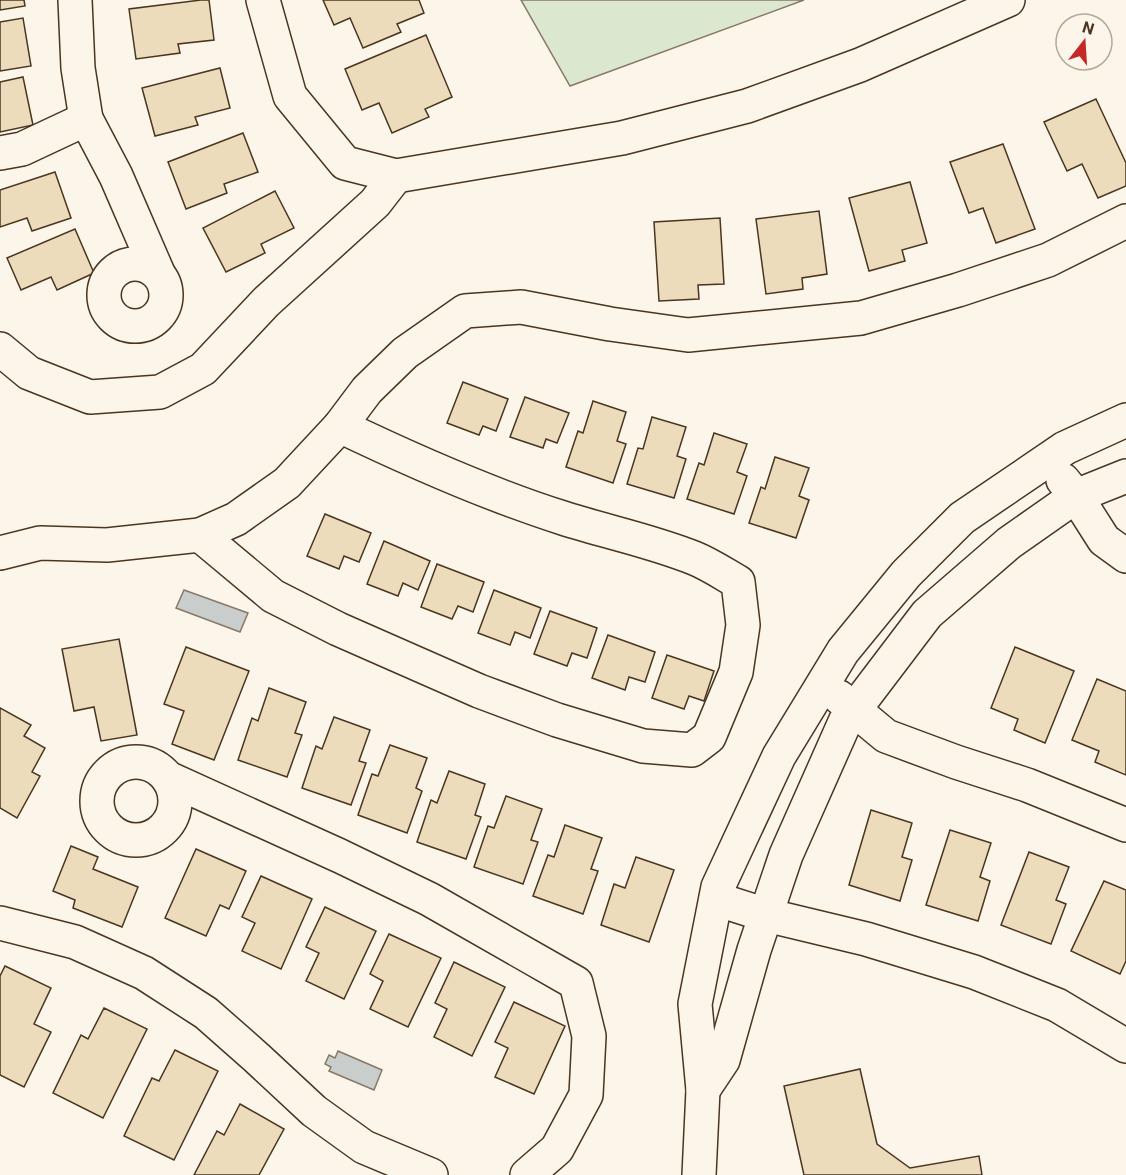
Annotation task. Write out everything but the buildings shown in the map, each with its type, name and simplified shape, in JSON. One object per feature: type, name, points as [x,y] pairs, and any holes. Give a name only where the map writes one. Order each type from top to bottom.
[{"type":"street","points":[[75,0],[78,68],[86,120],[132,212],[143,268]]},
{"type":"street","points":[[263,0],[290,96],[345,162],[396,176],[622,138],[747,106],[860,64],[1008,0]]},
{"type":"street","points":[[0,153],[22,149],[86,120]]},
{"type":"street","points":[[0,349],[29,373],[90,397],[160,392],[203,369],[266,302],[375,203],[396,176]]},
{"type":"street","points":[[0,553],[40,543],[107,545],[200,535],[236,519],[286,483],[340,426],[367,390],[405,353],[465,311],[521,307],[610,324],[688,335],[861,318],[958,290],[1048,260],[1126,221]]},
{"type":"street","points":[[699,1175],[703,1090],[695,1004],[718,886],[779,756],[843,651],[906,574],[962,518],[1065,448],[1126,420]]},
{"type":"street","points":[[200,535],[273,596],[339,629],[479,691],[557,720],[643,746],[692,750],[709,737],[736,672],[743,625],[738,582],[695,559],[636,538],[564,518],[479,487],[340,426]]},
{"type":"street","points":[[1047,460],[1076,496],[1104,540],[1126,556]]},
{"type":"street","points":[[703,1090],[723,1060],[786,855],[845,722],[927,614],[1009,543],[1076,496],[1126,476]]},
{"type":"street","points":[[823,684],[886,736],[1027,785],[1126,825]]},
{"type":"street","points":[[231,808],[191,807],[151,837],[138,840],[114,833],[105,824],[99,812],[97,800],[99,787],[116,767],[141,762],[153,766],[168,778],[429,899],[576,983],[588,1036],[586,1095],[557,1149],[527,1175]]},
{"type":"street","points":[[168,778],[175,796],[175,809],[170,821]]},
{"type":"street","points":[[716,898],[766,915],[866,939],[974,972],[1057,1005],[1126,1046]]},
{"type":"street","points":[[0,923],[75,942],[144,973],[206,1013],[314,1111],[364,1147],[431,1175]]},
{"type":"green space","points":[[521,0],[804,0],[570,86]]},
{"type":"shaded area","points":[[184,590],[248,613],[240,632],[176,608]]},
{"type":"shaded area","points":[[338,1051],[382,1070],[374,1090],[329,1071],[331,1067],[325,1064],[329,1055],[335,1058]]}]
